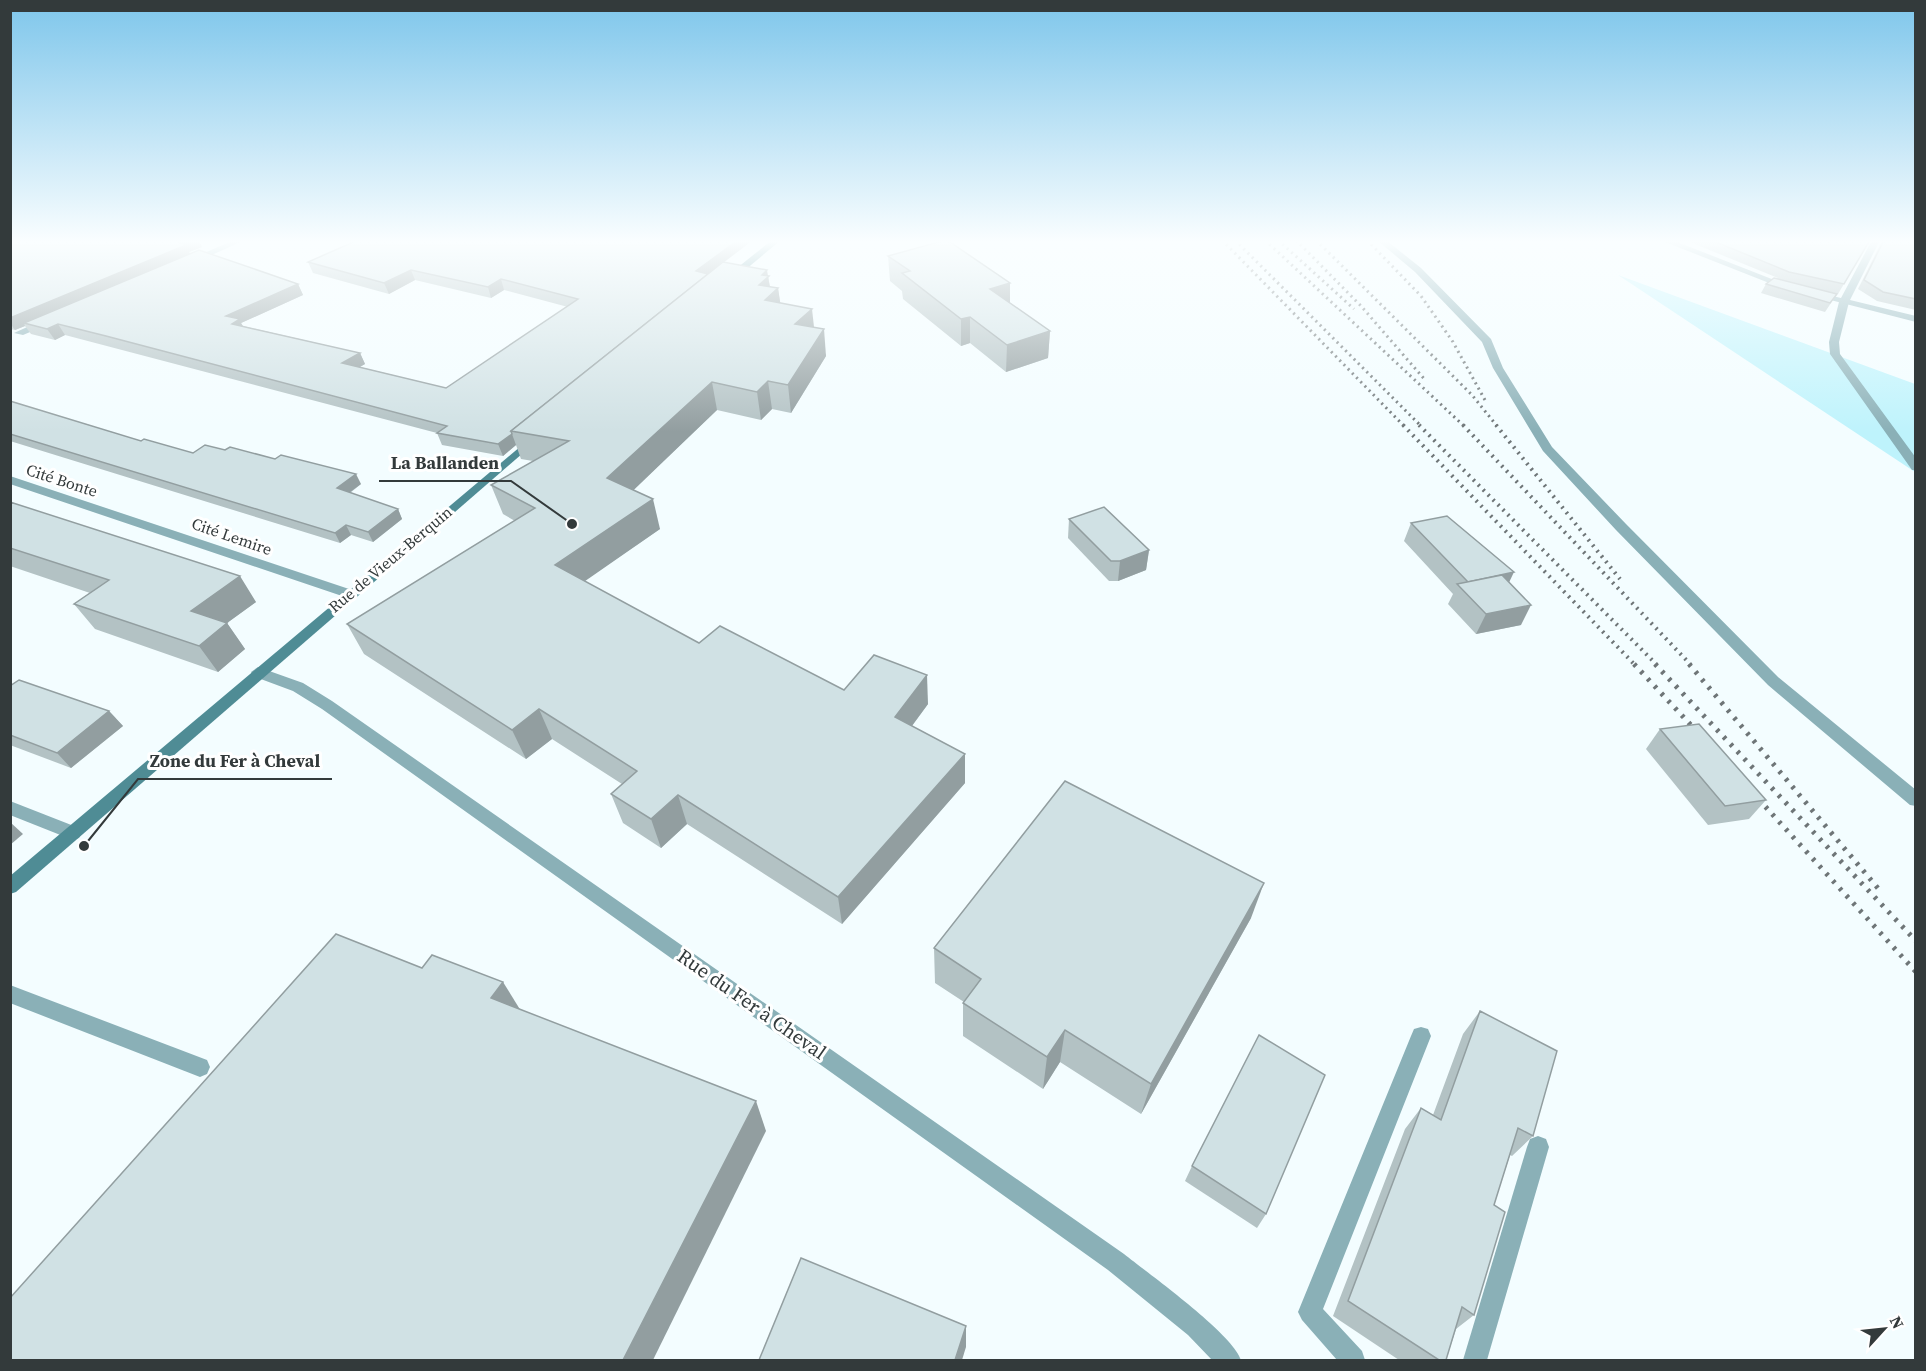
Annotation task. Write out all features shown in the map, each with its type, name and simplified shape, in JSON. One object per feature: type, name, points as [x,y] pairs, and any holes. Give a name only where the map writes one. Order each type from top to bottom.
[{"type":"street","points":[[1451,304],[1487,341],[1498,368],[1547,449],[1773,681],[1916,800]]},
{"type":"street","points":[[1844,304],[1834,342],[1835,354],[1916,466]]},
{"type":"street","points":[[1852,304],[1916,319]]},
{"type":"street","points":[[19,333],[50,320]]},
{"type":"street","name":"Rue de Vieux-Berquin","points":[[10,887],[540,432]]},
{"type":"street","name":"Cité Bonte","points":[[10,480],[103,510]]},
{"type":"street","name":"Cité Lemire","points":[[103,510],[350,594]]},
{"type":"street","name":"Rue du Fer à Cheval","points":[[258,672],[298,687],[327,705],[1097,1249],[1163,1299],[1229,1360]]},
{"type":"street","points":[[10,808],[73,832]]},
{"type":"street","points":[[10,994],[200,1067]]},
{"type":"street","points":[[1353,1360],[1310,1312],[1421,1036]]},
{"type":"street","points":[[1475,1360],[1538,1146]]},
{"type":"shaded area","points":[[1662,304],[1697,304],[1915,384],[1915,472]]},
{"type":"building","points":[[10,304],[44,304],[10,318]]},
{"type":"building","points":[[70,304],[253,304],[226,316],[240,319],[232,324],[360,353],[342,363],[446,388],[571,304],[670,304],[511,431],[512,434],[498,444],[437,433],[447,426],[106,336],[58,324],[47,329],[24,323]]},
{"type":"building","points":[[670,304],[786,304],[812,309],[795,324],[824,329],[788,385],[768,381],[757,392],[712,382],[607,478],[653,499],[555,565],[699,643],[720,626],[844,690],[874,655],[927,675],[895,717],[965,754],[838,897],[678,795],[651,819],[611,794],[637,771],[539,709],[512,730],[347,624],[535,508],[491,485],[569,441],[511,431]]},
{"type":"building","points":[[942,304],[1011,304],[1050,331],[1007,345],[970,317],[961,319]]},
{"type":"building","points":[[10,401],[141,441],[144,439],[193,453],[205,445],[225,450],[230,447],[275,459],[281,455],[356,474],[337,488],[398,509],[368,532],[346,525],[335,533],[10,434]]},
{"type":"building","points":[[10,502],[240,576],[191,611],[227,623],[199,646],[74,604],[109,580],[10,548]]},
{"type":"building","points":[[1104,507],[1149,550],[1120,561],[1111,561],[1069,519]]},
{"type":"building","points":[[1447,516],[1514,572],[1468,582],[1411,523]]},
{"type":"building","points":[[1502,575],[1531,605],[1486,614],[1457,584]]},
{"type":"building","points":[[19,680],[109,711],[57,753],[10,735],[10,686]]},
{"type":"building","points":[[1699,724],[1766,800],[1725,806],[1660,729]]},
{"type":"building","points":[[1065,781],[1264,883],[1151,1084],[1065,1030],[1047,1057],[963,1003],[981,979],[934,948]]},
{"type":"building","points":[[336,934],[422,968],[432,955],[503,982],[491,998],[756,1101],[623,1360],[10,1360],[10,1298]]},
{"type":"building","points":[[1480,1011],[1557,1051],[1533,1136],[1518,1128],[1494,1205],[1505,1212],[1474,1315],[1462,1307],[1446,1360],[1439,1360],[1348,1301],[1421,1108],[1441,1120]]},
{"type":"building","points":[[1259,1035],[1325,1075],[1266,1214],[1192,1166]]},
{"type":"building","points":[[801,1258],[966,1326],[955,1360],[759,1360]]},
{"type":"railway","points":[[1285,304],[1404,426]]},
{"type":"railway","points":[[1299,304],[1421,426]]},
{"type":"railway","points":[[1333,304],[1464,426]]},
{"type":"railway","points":[[1348,304],[1354,309]]},
{"type":"railway","points":[[1359,304],[1426,381]]},
{"type":"railway","points":[[1380,304],[1472,395],[1497,426]]},
{"type":"railway","points":[[1427,304],[1453,342],[1485,400]]},
{"type":"railway","points":[[1403,425],[1635,665]]},
{"type":"railway","points":[[1419,425],[1657,665]]},
{"type":"railway","points":[[1496,425],[1620,579]]},
{"type":"railway","points":[[1464,426],[1691,665]]},
{"type":"railway","points":[[1634,664],[1702,737]]},
{"type":"railway","points":[[1655,664],[1916,941]]},
{"type":"railway","points":[[1689,664],[1882,893]]},
{"type":"railway","points":[[1752,792],[1916,972]]},
{"type":"place","name":"La Ballanden","points":[[572,524]]},
{"type":"place","name":"Zone du Fer à Cheval","points":[[84,846]]}]
